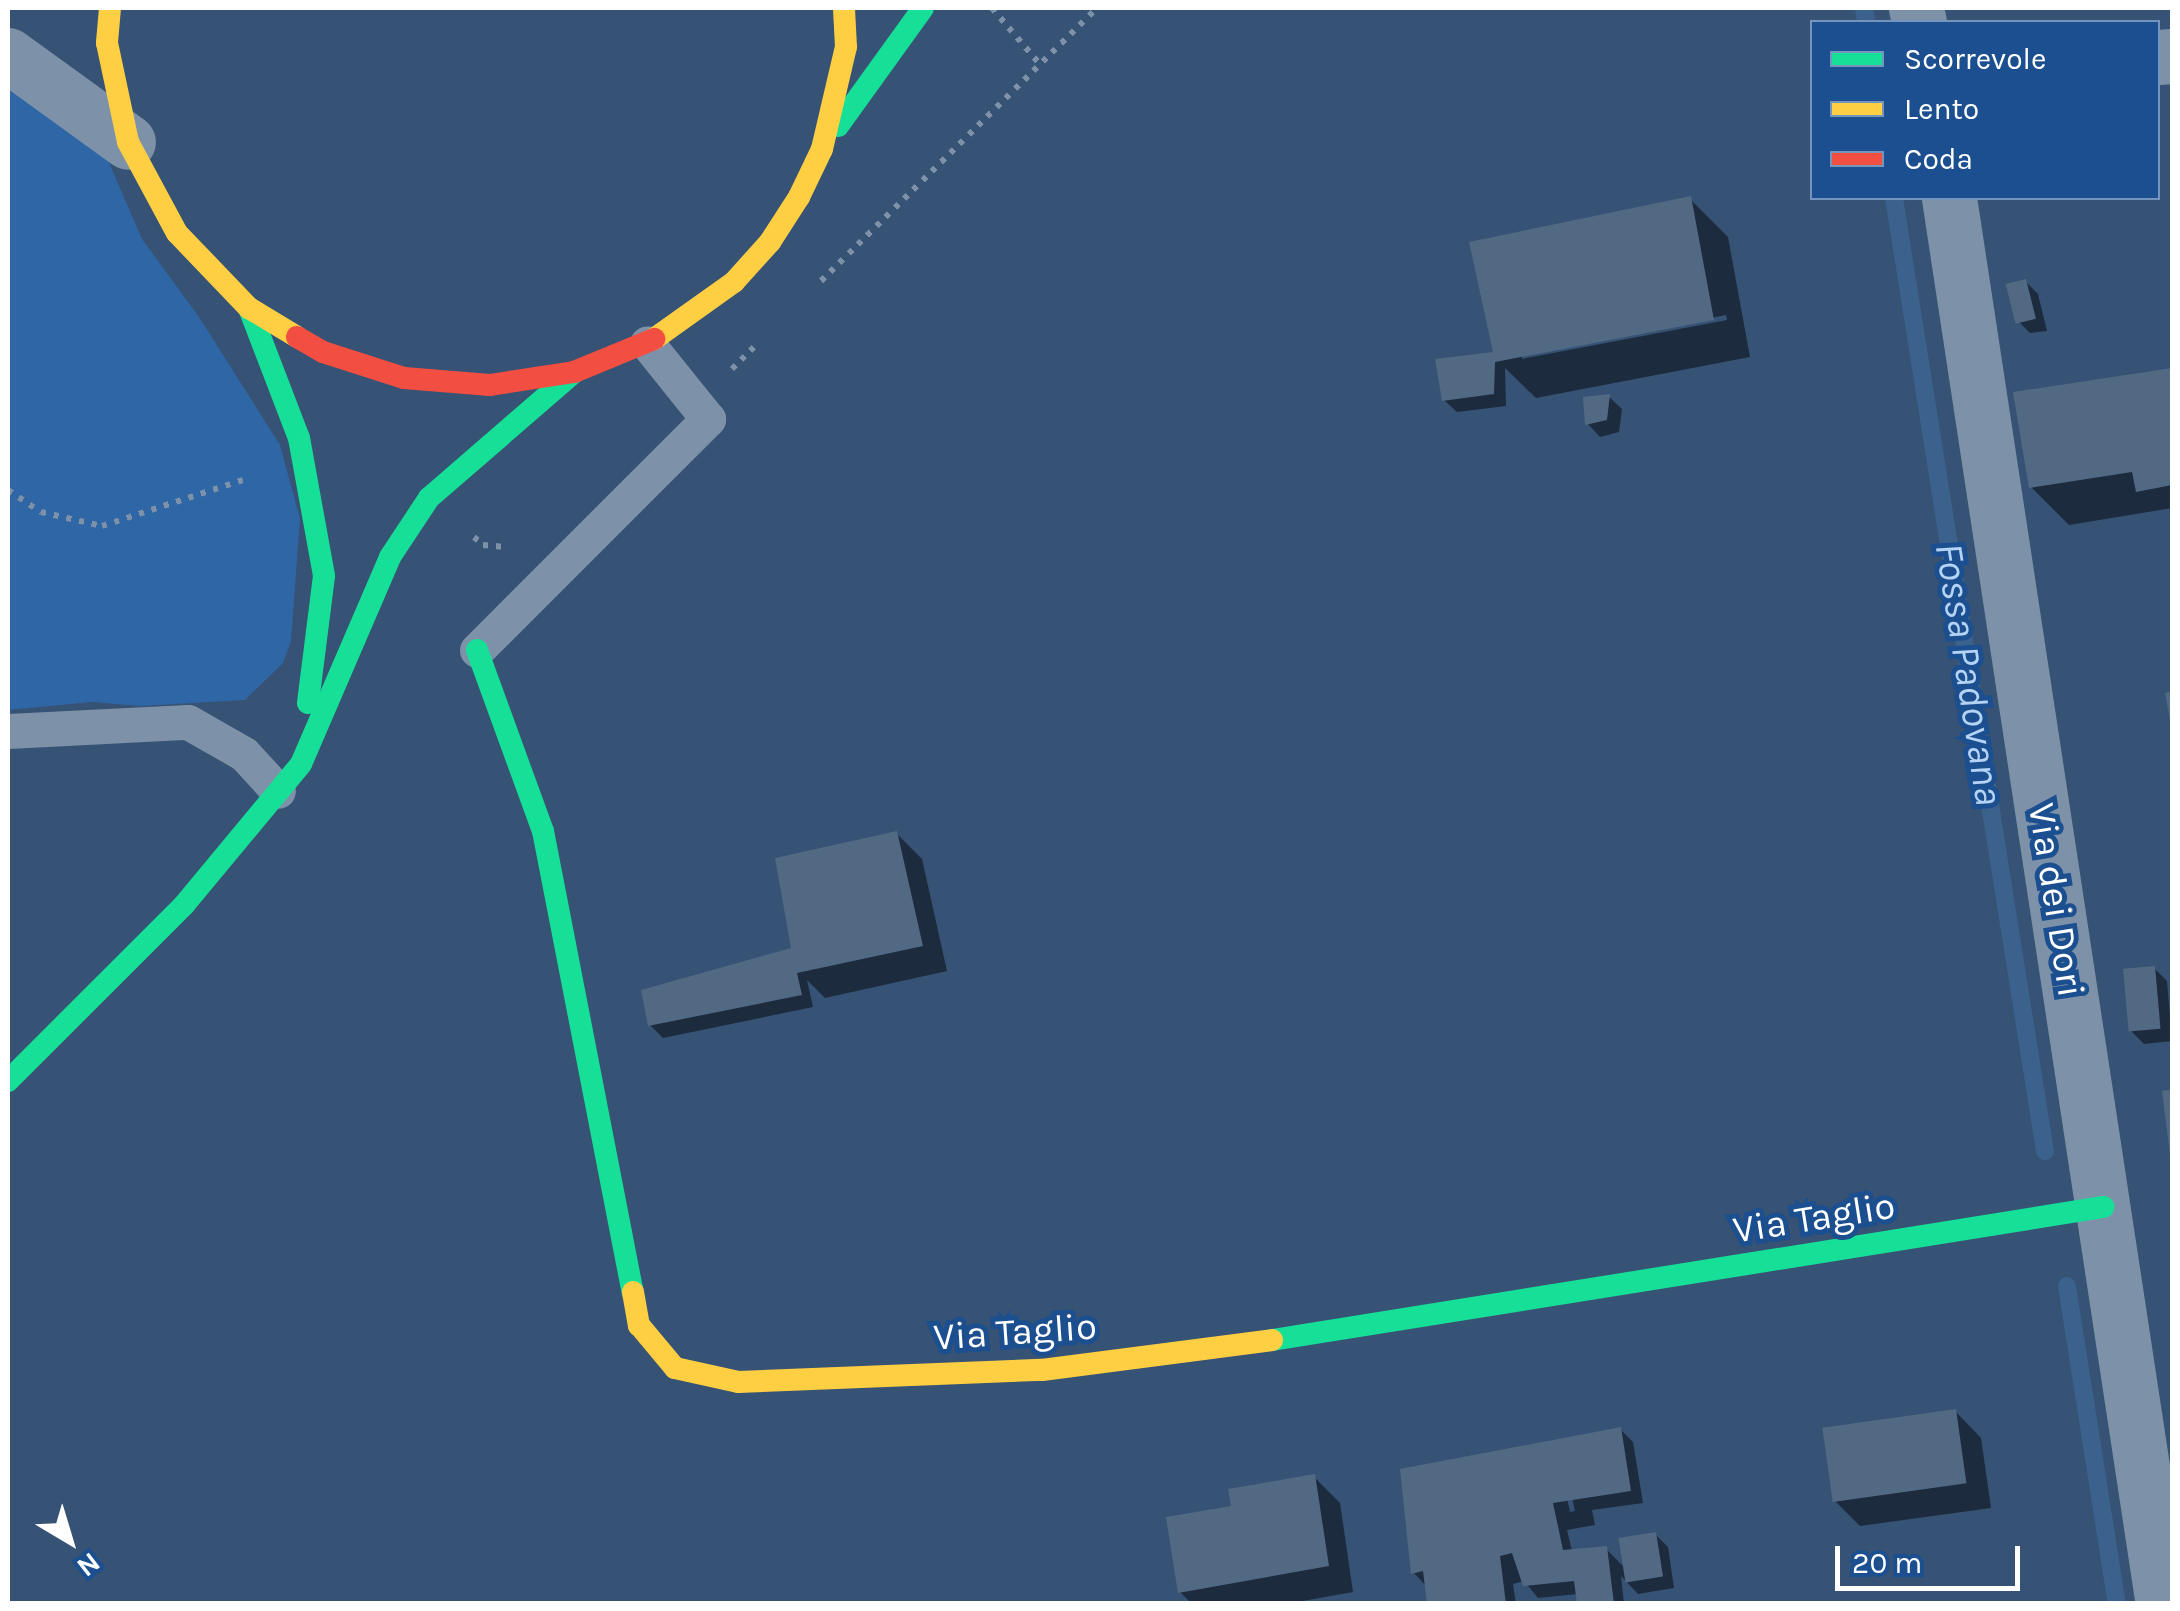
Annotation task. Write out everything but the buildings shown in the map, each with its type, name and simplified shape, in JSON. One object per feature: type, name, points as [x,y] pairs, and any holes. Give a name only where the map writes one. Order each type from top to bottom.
[{"type":"main road","points":[[110,8],[108,43],[128,142],[177,233],[249,308],[322,352],[404,378],[490,386],[574,372],[647,343],[734,282],[770,242],[799,197],[822,149],[923,8]]},
{"type":"main road","points":[[822,149],[846,47],[844,8]]},
{"type":"main road","points":[[249,308],[299,438],[324,576],[301,764]]},
{"type":"main road","points":[[8,1081],[184,905],[301,764],[390,557],[429,498],[574,372]]},
{"type":"main road","name":"Via Taglio","points":[[478,650],[543,831],[640,1326],[675,1368],[738,1382],[1042,1370],[1337,1331],[2103,1207]]},
{"type":"street","points":[[8,55],[128,142]]},
{"type":"street","name":"Via dei Dori","points":[[1948,200],[2163,1604]]},
{"type":"lane","points":[[478,650],[708,419],[647,343]]},
{"type":"lane","points":[[8,731],[188,722],[244,754],[278,791]]},
{"type":"path","points":[[992,8],[1038,62]]},
{"type":"shaded area","points":[[8,65],[104,151],[142,239],[199,317],[280,445],[300,519],[291,641],[283,663],[245,700],[140,706],[92,702],[8,710]]},
{"type":"waterway","name":"Fossa Padovana","points":[[1864,8],[1866,20]]},
{"type":"waterway","name":"Fossa Padovana","points":[[1894,200],[2045,1151]]},
{"type":"waterway","name":"Fossa Padovana","points":[[2067,1286],[2117,1604]]},
{"type":"traffic: fast","points":[[838,126],[923,8]]},
{"type":"traffic: fast","points":[[249,308],[299,438],[324,576],[308,703]]},
{"type":"traffic: fast","points":[[8,1081],[184,905],[301,764],[390,557],[429,498],[572,374]]},
{"type":"traffic: fast","points":[[477,650],[543,831],[633,1292]]},
{"type":"traffic: fast","points":[[1272,1340],[2103,1207]]},
{"type":"traffic: slow","points":[[110,8],[107,43],[128,142],[177,233],[249,308],[297,337]]},
{"type":"traffic: slow","points":[[654,339],[734,282],[770,242],[799,197],[822,149],[846,47],[844,8]]},
{"type":"traffic: slow","points":[[633,1292],[639,1325],[675,1368],[738,1382],[1042,1370],[1272,1340]]},
{"type":"traffic: jam","points":[[297,337],[323,352],[404,378],[490,385],[574,372],[654,339]]}]
